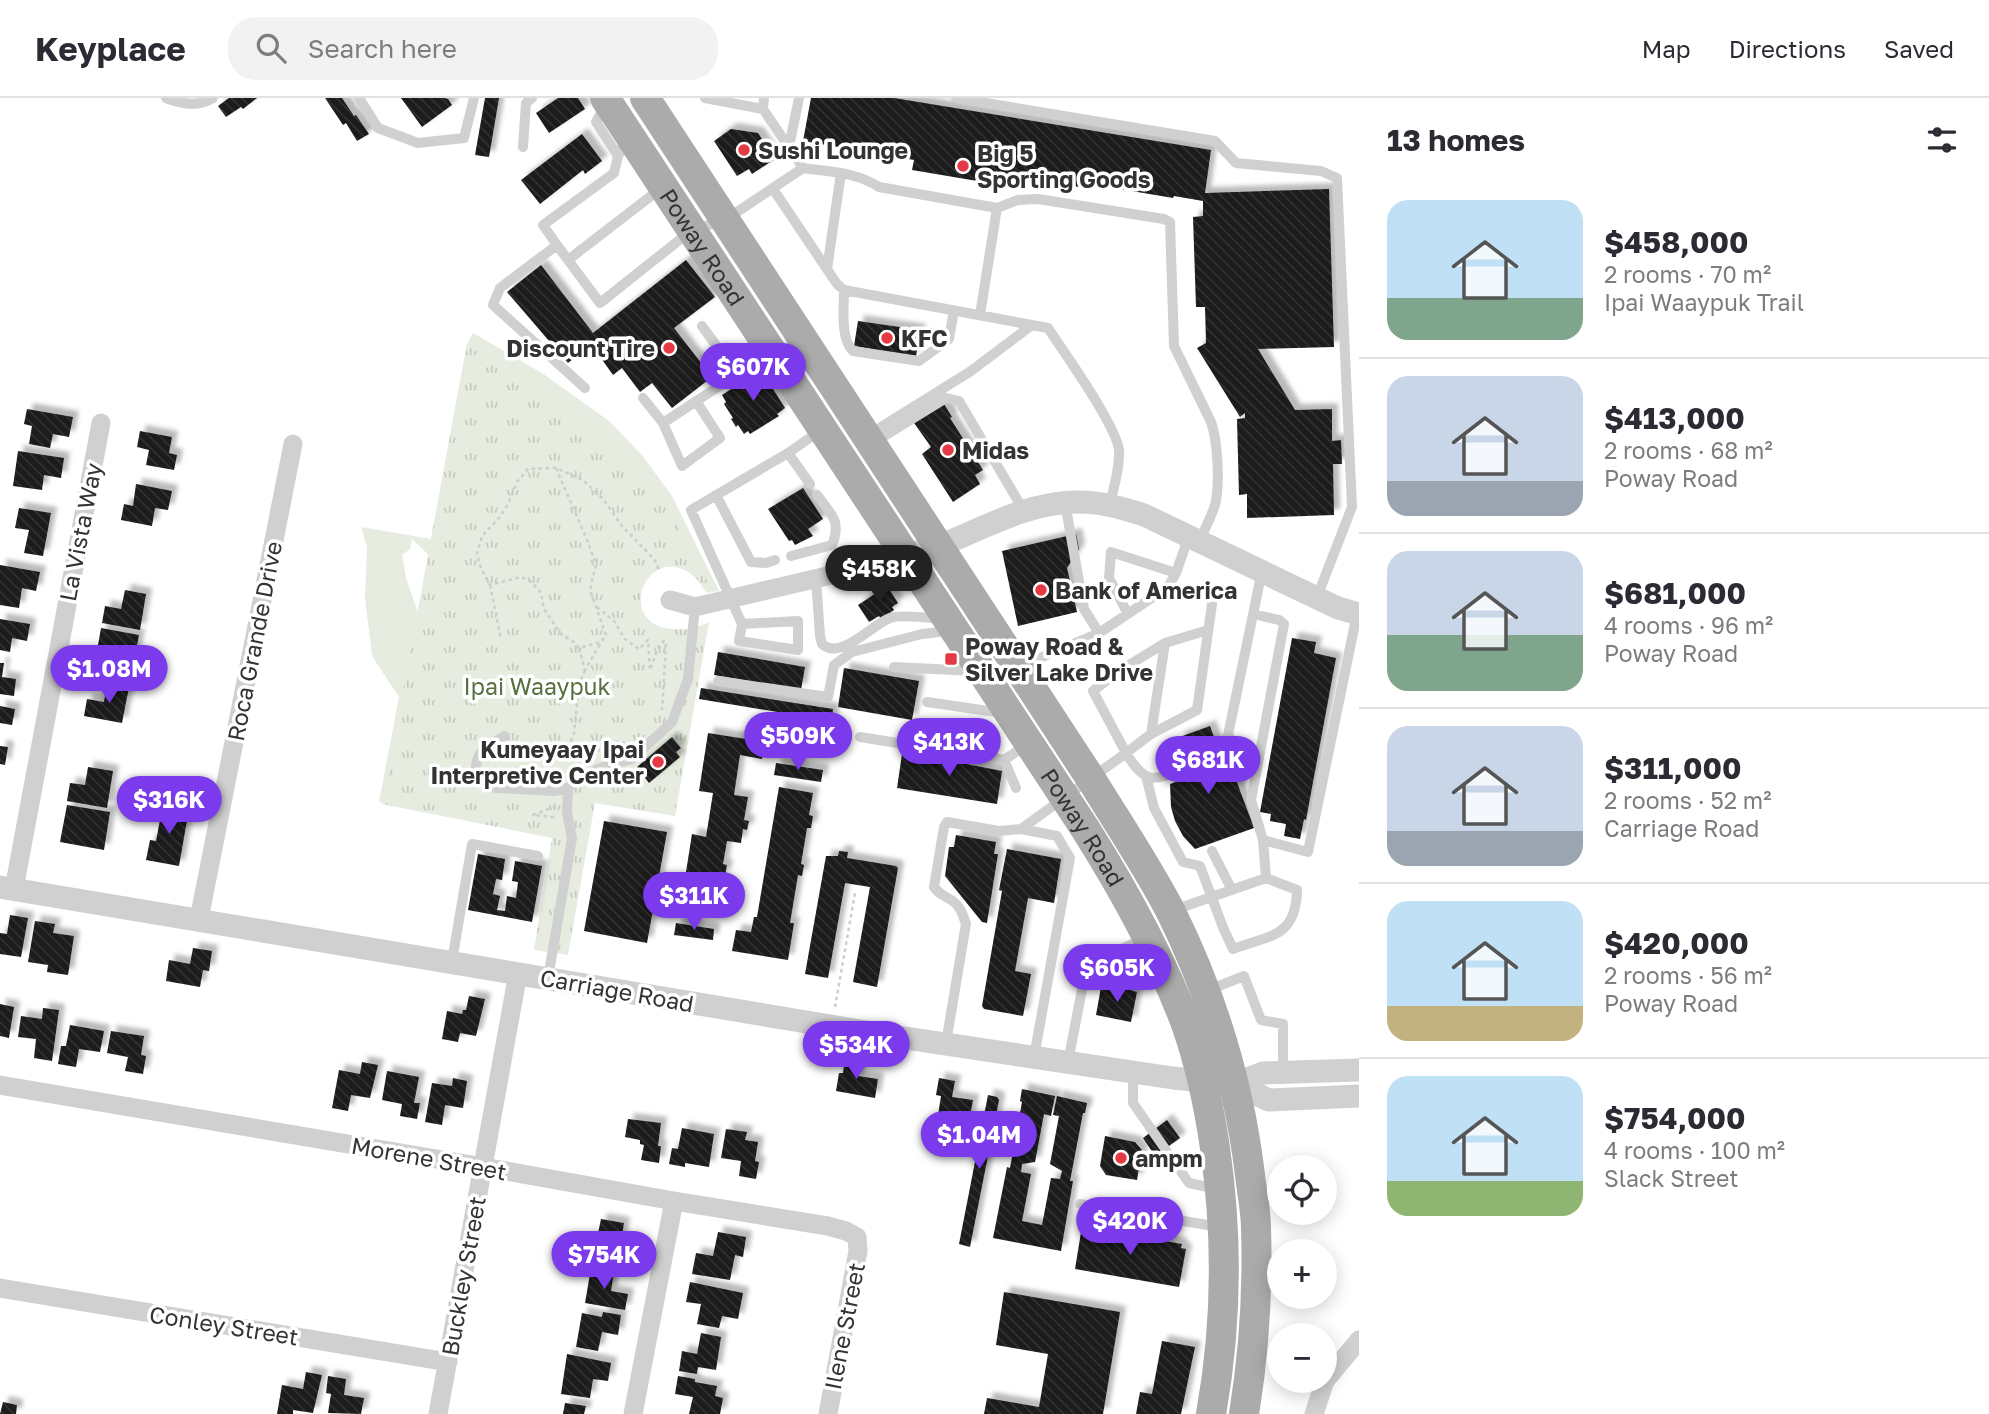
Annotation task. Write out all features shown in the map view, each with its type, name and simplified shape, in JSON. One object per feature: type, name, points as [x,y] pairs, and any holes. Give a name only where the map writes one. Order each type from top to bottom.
[{"type":"main road","name":"Poway Road","points":[[606,100],[623,145],[663,187],[692,230],[1065,798],[1075,837],[1124,890],[1148,936],[1186,1026],[1203,1081],[1213,1132],[1224,1227],[1225,1281],[1222,1350],[1211,1414]]},
{"type":"main road","name":"Poway Road","points":[[652,100],[724,220],[1091,779],[1170,911],[1215,1015],[1235,1084],[1244,1129],[1256,1226],[1253,1347],[1244,1414]]},
{"type":"street","name":"La Vista Way","points":[[7,888],[101,423]]},
{"type":"street","name":"Roca Grande Drive","points":[[199,919],[293,444]]},
{"type":"street","points":[[670,600],[695,607],[732,600],[939,546],[1024,512],[1065,502],[1079,502],[1110,505],[1144,515],[1317,598],[1358,614]]},
{"type":"street","name":"Carriage Road","points":[[7,888],[832,1026],[1133,1072],[1235,1084],[1269,1100],[1359,1096]]},
{"type":"street","name":"Buckley Street","points":[[438,1414],[518,973]]},
{"type":"street","name":"Carriage Road","points":[[1235,1084],[1263,1073],[1359,1070]]},
{"type":"street","name":"Morene Street","points":[[0,1085],[828,1226],[857,1237]]},
{"type":"street","points":[[632,1414],[674,1201]]},
{"type":"street","name":"Ilene Street","points":[[828,1414],[858,1251],[857,1237]]},
{"type":"street","name":"Conley Street","points":[[0,1288],[448,1362]]},
{"type":"street","points":[[1314,1414],[1325,1381],[1359,1340]]},
{"type":"lane","points":[[166,98],[181,104],[206,103],[213,98]]},
{"type":"lane","points":[[359,98],[378,128],[418,143],[464,138],[474,98]]},
{"type":"lane","points":[[523,147],[526,103],[533,98]]},
{"type":"lane","points":[[705,98],[763,103],[803,168]]},
{"type":"lane","points":[[789,147],[799,98]]},
{"type":"lane","points":[[956,98],[1215,141],[1236,163],[1321,171],[1337,178],[1352,507],[1317,598]]},
{"type":"lane","points":[[623,145],[614,173],[543,225],[600,303],[692,230],[724,220],[803,168],[867,179],[879,187],[997,208],[1018,200],[1038,199],[1170,222],[1174,346],[1216,435],[1214,507],[1168,587],[1099,633],[1018,668]]},
{"type":"lane","points":[[827,269],[842,173]]},
{"type":"lane","points":[[568,260],[663,187]]},
{"type":"lane","points":[[773,188],[837,284],[844,290],[1048,328],[1112,429],[1118,443],[1120,453],[1110,505]]},
{"type":"lane","points":[[980,315],[997,208]]},
{"type":"lane","points":[[557,245],[500,288],[493,305],[585,388]]},
{"type":"lane","points":[[844,290],[845,339],[853,351],[919,360],[949,339],[954,310]]},
{"type":"lane","points":[[869,440],[1032,325]]},
{"type":"lane","points":[[702,326],[737,374]]},
{"type":"lane","points":[[663,423],[771,351]]},
{"type":"lane","points":[[643,398],[663,423],[682,466],[720,438],[696,401]]},
{"type":"lane","points":[[869,440],[946,398],[959,401],[1024,512]]},
{"type":"lane","points":[[742,624],[798,621],[798,650],[739,641],[742,624],[691,510],[822,430]]},
{"type":"lane","points":[[788,453],[810,484]]},
{"type":"lane","points":[[716,495],[751,562],[766,563],[775,560]]},
{"type":"lane","points":[[791,556],[832,545],[838,532],[834,519],[817,495]]},
{"type":"lane","points":[[1065,502],[1084,609],[1099,633]]},
{"type":"lane","points":[[1128,614],[1109,578],[1111,552],[1176,573]]},
{"type":"lane","points":[[1146,776],[1158,778],[1197,762],[1218,748],[1228,736],[1262,571]]},
{"type":"lane","points":[[816,579],[821,644],[827,648],[844,646],[894,617],[952,625]]},
{"type":"lane","points":[[1021,829],[1151,734],[1196,710],[1214,590]]},
{"type":"lane","points":[[505,736],[484,747],[476,760],[475,773],[481,781],[498,788],[554,791],[568,788],[583,776],[602,767],[632,758],[673,722],[688,679],[695,607]]},
{"type":"lane","points":[[1253,614],[1279,620],[1284,624],[1251,800],[1263,840],[1266,878]]},
{"type":"lane","points":[[1263,840],[1308,852],[1358,614]]},
{"type":"lane","points":[[718,681],[828,698],[834,665],[852,652],[952,625]]},
{"type":"lane","points":[[1170,911],[1211,898],[1266,878],[1297,890],[1295,914],[1284,930],[1233,949],[1211,898],[1200,866],[1183,862],[1154,808],[1146,776],[1126,754],[1093,691],[1116,673],[1165,643],[1208,630]]},
{"type":"lane","points":[[1151,734],[1165,643]]},
{"type":"lane","points":[[894,667],[982,671]]},
{"type":"lane","points":[[927,702],[1010,715]]},
{"type":"lane","points":[[1228,736],[1256,775]]},
{"type":"lane","points":[[860,737],[1004,760],[1028,744]]},
{"type":"lane","points":[[1004,760],[1016,788]]},
{"type":"lane","points":[[548,978],[572,838],[568,818],[568,788]]},
{"type":"lane","points":[[946,1044],[966,924],[958,906],[934,887],[945,823],[999,831],[1021,829],[1075,837],[1069,855],[1070,862],[1034,1057]]},
{"type":"lane","points":[[452,962],[472,844],[538,856]]},
{"type":"lane","points":[[1212,850],[1232,890]]},
{"type":"lane","points":[[1068,1062],[1086,969],[1090,964],[1148,936]]},
{"type":"lane","points":[[1206,991],[1244,976],[1261,1020],[1283,1024],[1283,1072]]},
{"type":"lane","points":[[1133,1072],[1133,1103],[1189,1183],[1220,1189]]},
{"type":"lane","points":[[1080,1204],[1224,1227]]},
{"type":"path","points":[[501,639],[490,585],[477,554],[482,536],[500,517],[517,482],[528,468],[556,468],[583,480],[603,499],[622,526],[654,559],[660,572]]},
{"type":"path","points":[[556,468],[596,565],[590,590],[606,635],[579,684],[574,733],[568,749],[578,755],[600,750],[619,741],[630,745]]},
{"type":"path","points":[[490,585],[522,577],[532,582],[541,593],[544,609],[561,634],[579,648],[585,670]]},
{"type":"path","points":[[597,607],[614,621],[625,639],[639,649],[648,640],[650,670],[659,646],[666,642],[662,712]]},
{"type":"path","points":[[579,648],[601,642]]},
{"type":"path","points":[[568,801],[533,815],[568,818]]},
{"type":"path","points":[[832,1026],[855,893]]},
{"type":"green space","name":"Ipai Waaypuk","points":[[473,333],[542,373],[609,421],[642,455],[672,496],[719,591],[706,592],[692,574],[677,567],[663,567],[652,574],[644,584],[642,609],[649,620],[664,628],[686,630],[546,834],[379,802],[399,697],[372,656],[365,598],[367,547],[361,527],[431,539],[467,344]],"holes":[[[412,539],[432,558],[430,647],[406,578],[402,555],[410,549]]]},
{"type":"green space","name":"Ipai Waaypuk","points":[[467,344],[666,502],[712,590],[706,592],[694,577],[676,567],[662,568],[650,576],[643,587],[641,601],[644,614],[654,624],[682,629],[709,622],[675,816],[595,803],[568,955],[534,950],[552,838],[382,804]]},
{"type":"building","points":[[229,98],[257,98],[226,117],[218,106]]},
{"type":"building","points":[[325,98],[342,98],[369,134],[357,141]]},
{"type":"building","points":[[401,98],[444,98],[452,105],[422,127]]},
{"type":"building","points":[[485,98],[499,98],[489,157],[475,155]]},
{"type":"building","points":[[558,98],[578,98],[585,109],[549,133],[536,113]]},
{"type":"building","points":[[811,98],[894,98],[1211,150],[1205,193],[1329,189],[1334,347],[1258,349],[1295,410],[1332,409],[1332,441],[1341,440],[1342,464],[1333,464],[1334,515],[1247,518],[1247,494],[1239,495],[1237,419],[1245,418],[1245,413],[1240,417],[1197,348],[1206,343],[1205,307],[1196,307],[1193,217],[1203,216],[1203,201],[1108,187],[1109,185],[1080,180],[1079,187],[997,174],[995,184],[912,170],[914,160],[803,141]]},
{"type":"building","name":"Sushi Lounge","points":[[731,129],[758,133],[775,159],[752,174],[749,169],[737,176],[714,141]]},
{"type":"building","points":[[582,134],[602,161],[585,174],[583,170],[540,204],[521,180]]},
{"type":"building","points":[[686,260],[715,297],[674,328],[712,377],[672,408],[652,383],[640,392],[622,368],[613,375],[591,344],[568,363],[507,292],[541,265],[593,333]]},
{"type":"building","name":"KFC","points":[[858,321],[920,330],[916,357],[854,346]]},
{"type":"building","points":[[761,370],[785,408],[777,414],[779,416],[750,434],[748,431],[744,434],[731,419],[733,418],[722,395]]},
{"type":"building","name":"Midas","points":[[944,404],[983,470],[975,475],[980,484],[953,502],[922,454],[931,447],[914,423]]},
{"type":"building","points":[[27,409],[73,417],[69,437],[53,434],[50,448],[29,444],[32,426],[24,424]]},
{"type":"building","points":[[140,431],[172,437],[169,453],[177,455],[174,470],[146,465],[149,450],[137,447]]},
{"type":"building","points":[[18,451],[64,458],[61,478],[44,475],[42,490],[13,486]]},
{"type":"building","points":[[136,484],[172,491],[168,510],[155,508],[152,526],[121,520],[124,504],[133,506]]},
{"type":"building","points":[[803,488],[823,519],[808,529],[813,536],[795,545],[792,540],[789,541],[768,509]]},
{"type":"building","points":[[19,508],[51,513],[43,556],[24,553],[29,530],[15,528]]},
{"type":"building","name":"Bank of America","points":[[1076,534],[1079,549],[1067,568],[1077,612],[1018,626],[1002,551]]},
{"type":"building","points":[[0,565],[40,572],[36,591],[22,588],[19,608],[0,605]]},
{"type":"building","points":[[887,586],[898,603],[892,607],[894,610],[881,619],[879,616],[869,622],[858,605]]},
{"type":"building","points":[[125,590],[146,594],[140,630],[102,623],[105,606],[121,609]]},
{"type":"building","points":[[0,619],[30,624],[27,641],[12,638],[10,652],[0,650]]},
{"type":"building","points":[[101,628],[139,635],[132,671],[110,667],[113,648],[98,645]]},
{"type":"building","points":[[1292,638],[1316,642],[1314,653],[1336,658],[1306,820],[1304,819],[1300,839],[1284,836],[1286,824],[1270,821],[1271,814],[1260,812]]},
{"type":"building","points":[[718,652],[805,667],[801,690],[714,675]]},
{"type":"building","points":[[0,663],[4,663],[2,677],[16,679],[14,696],[0,694]]},
{"type":"building","points":[[844,668],[919,681],[912,720],[838,707]]},
{"type":"building","points":[[107,683],[129,687],[122,723],[84,716],[87,699],[104,702]]},
{"type":"building","points":[[701,688],[833,709],[832,721],[699,699]]},
{"type":"building","points":[[0,706],[15,709],[12,725],[0,723]]},
{"type":"building","points":[[1210,726],[1224,764],[1229,761],[1254,828],[1195,849],[1183,836],[1175,821],[1170,784],[1202,773],[1192,752],[1177,738]]},
{"type":"building","points":[[789,728],[829,735],[825,758],[785,751]]},
{"type":"building","points":[[708,733],[765,742],[762,759],[740,755],[734,795],[748,797],[744,820],[749,821],[747,830],[743,829],[741,843],[727,841],[723,864],[727,865],[725,875],[721,875],[718,897],[683,891],[692,834],[706,837],[713,793],[699,791]]},
{"type":"building","name":"Kumeyaay Ipai Interpretive Center","points":[[672,737],[681,748],[676,752],[680,757],[649,783],[637,767]]},
{"type":"building","points":[[0,746],[8,747],[5,765],[0,764]]},
{"type":"building","points":[[904,753],[962,760],[961,763],[1002,771],[997,804],[897,788]]},
{"type":"building","points":[[776,763],[823,770],[821,782],[774,775]]},
{"type":"building","points":[[88,767],[113,771],[107,808],[67,801],[70,783],[85,785]]},
{"type":"building","points":[[779,787],[813,793],[809,815],[813,816],[811,828],[807,828],[801,864],[804,865],[802,876],[798,875],[790,923],[794,923],[788,960],[732,951],[736,930],[751,932],[754,917],[757,917]]},
{"type":"building","points":[[163,804],[189,809],[179,866],[146,860],[150,840],[156,841]]},
{"type":"building","points":[[67,805],[110,812],[104,850],[60,842]]},
{"type":"building","points":[[604,821],[667,832],[647,943],[584,931]]},
{"type":"building","points":[[956,835],[996,842],[994,854],[998,854],[987,923],[982,922],[945,876],[949,847],[954,847]]},
{"type":"building","points":[[1007,849],[1061,859],[1054,903],[1028,898],[1015,971],[1031,974],[1023,1016],[984,1009],[982,1006]]},
{"type":"building","points":[[839,851],[848,852],[847,858],[898,868],[877,987],[853,982],[870,887],[845,883],[828,978],[805,974],[826,856],[838,856]]},
{"type":"building","points":[[478,854],[505,859],[502,880],[496,879],[493,894],[500,896],[497,910],[505,911],[507,896],[516,898],[518,882],[512,881],[515,861],[542,866],[532,922],[468,910]]},
{"type":"building","points":[[679,897],[712,902],[710,914],[677,909]]},
{"type":"building","points":[[10,915],[28,918],[21,957],[0,954],[0,933],[7,934]]},
{"type":"building","points":[[35,921],[55,924],[53,933],[74,936],[68,975],[47,972],[48,965],[28,962]]},
{"type":"building","points":[[676,923],[714,929],[713,940],[674,935]]},
{"type":"building","points":[[193,948],[212,951],[209,971],[203,970],[200,987],[166,981],[169,960],[190,964]]},
{"type":"building","points":[[1116,986],[1137,992],[1131,1022],[1096,1015],[1101,987],[1115,989]]},
{"type":"building","points":[[469,996],[485,999],[476,1036],[460,1033],[458,1042],[442,1039],[447,1011],[462,1014],[463,1010],[466,1010]]},
{"type":"building","points":[[0,1004],[14,1007],[9,1038],[0,1036]]},
{"type":"building","points":[[43,1008],[59,1010],[52,1061],[34,1058],[36,1039],[18,1037],[21,1016],[42,1019]]},
{"type":"building","points":[[70,1025],[104,1031],[100,1052],[79,1049],[76,1067],[58,1064],[61,1046],[66,1046]]},
{"type":"building","points":[[111,1031],[144,1036],[141,1055],[146,1056],[143,1074],[125,1071],[128,1057],[107,1053]]},
{"type":"building","points":[[845,1059],[861,1062],[858,1076],[878,1079],[875,1098],[836,1091]]},
{"type":"building","points":[[362,1062],[378,1065],[370,1098],[351,1095],[348,1111],[332,1108],[339,1070],[360,1074]]},
{"type":"building","points":[[387,1071],[419,1077],[414,1103],[420,1103],[417,1119],[400,1116],[402,1104],[382,1100]]},
{"type":"building","points":[[453,1078],[467,1081],[463,1108],[445,1105],[442,1125],[425,1122],[432,1083],[452,1086]]},
{"type":"building","points":[[939,1078],[955,1081],[952,1097],[973,1100],[969,1121],[938,1115],[941,1096],[936,1095]]},
{"type":"building","points":[[1022,1089],[1055,1096],[1051,1116],[1044,1114],[1035,1162],[1022,1164],[1021,1172],[1031,1174],[1022,1221],[1042,1225],[1051,1178],[1060,1179],[1062,1171],[1050,1164],[1059,1116],[1053,1115],[1057,1096],[1087,1103],[1070,1181],[1073,1181],[1061,1251],[993,1238],[1007,1167],[1010,1168]]},
{"type":"building","points":[[988,1095],[999,1100],[970,1247],[959,1244]]},
{"type":"building","points":[[628,1119],[661,1123],[659,1163],[641,1160],[644,1145],[640,1144],[640,1140],[625,1137]]},
{"type":"building","points":[[1167,1120],[1180,1138],[1155,1156],[1143,1138]]},
{"type":"building","points":[[682,1128],[714,1134],[709,1167],[685,1163],[685,1167],[669,1164],[672,1148],[678,1149]]},
{"type":"building","points":[[726,1129],[747,1132],[745,1140],[758,1142],[756,1179],[739,1176],[741,1161],[721,1158]]},
{"type":"building","name":"ampm","points":[[1105,1136],[1135,1142],[1142,1150],[1137,1180],[1106,1175],[1100,1166]]},
{"type":"building","points":[[601,1219],[624,1223],[621,1243],[635,1246],[632,1265],[613,1261],[613,1256],[594,1253]]},
{"type":"building","points":[[1082,1226],[1182,1244],[1181,1248],[1186,1249],[1179,1287],[1075,1269]]},
{"type":"building","points":[[718,1232],[746,1237],[743,1257],[735,1255],[730,1280],[692,1274],[696,1253],[713,1256]]},
{"type":"building","points":[[591,1268],[614,1272],[611,1291],[628,1294],[625,1310],[585,1303]]},
{"type":"building","points":[[690,1282],[743,1293],[738,1319],[722,1316],[719,1328],[697,1324],[701,1304],[686,1302]]},
{"type":"building","points":[[1004,1292],[1120,1312],[1103,1414],[984,1414],[987,1398],[1039,1407],[1048,1354],[996,1345]]},
{"type":"building","points":[[603,1312],[621,1315],[618,1335],[602,1332],[598,1351],[576,1347],[582,1313],[602,1317]]},
{"type":"building","points":[[701,1333],[721,1337],[716,1370],[698,1367],[697,1374],[679,1371],[682,1351],[697,1354]]},
{"type":"building","points":[[1162,1341],[1195,1347],[1181,1414],[1136,1414],[1140,1392],[1152,1394]]},
{"type":"building","points":[[567,1354],[611,1363],[608,1381],[593,1379],[590,1398],[561,1394]]},
{"type":"building","points":[[306,1372],[322,1375],[313,1413],[293,1410],[293,1414],[277,1414],[282,1385],[303,1389]]},
{"type":"building","points":[[328,1376],[346,1379],[344,1395],[364,1398],[361,1414],[328,1413],[331,1394],[326,1393]]},
{"type":"building","points":[[678,1376],[717,1386],[715,1396],[723,1398],[720,1414],[689,1414],[693,1397],[675,1394]]},
{"type":"building","points":[[3,1402],[17,1405],[16,1414],[0,1414]]},
{"type":"building","points":[[565,1403],[586,1406],[584,1414],[563,1414]]},
{"type":"place","name":"Sushi Lounge","points":[[744,150]]},
{"type":"place","name":"Big 5 Sporting Goods","points":[[963,166]]},
{"type":"place","name":"KFC","points":[[887,338]]},
{"type":"place","name":"Discount Tire","points":[[669,348]]},
{"type":"place","name":"Midas","points":[[948,450]]},
{"type":"place","name":"Bank of America","points":[[1041,590]]},
{"type":"place","name":"Poway Road & Silver Lake Drive","points":[[951,659]]},
{"type":"place","name":"Kumeyaay Ipai Interpretive Center","points":[[658,762]]},
{"type":"place","name":"ampm","points":[[1121,1158]]}]
